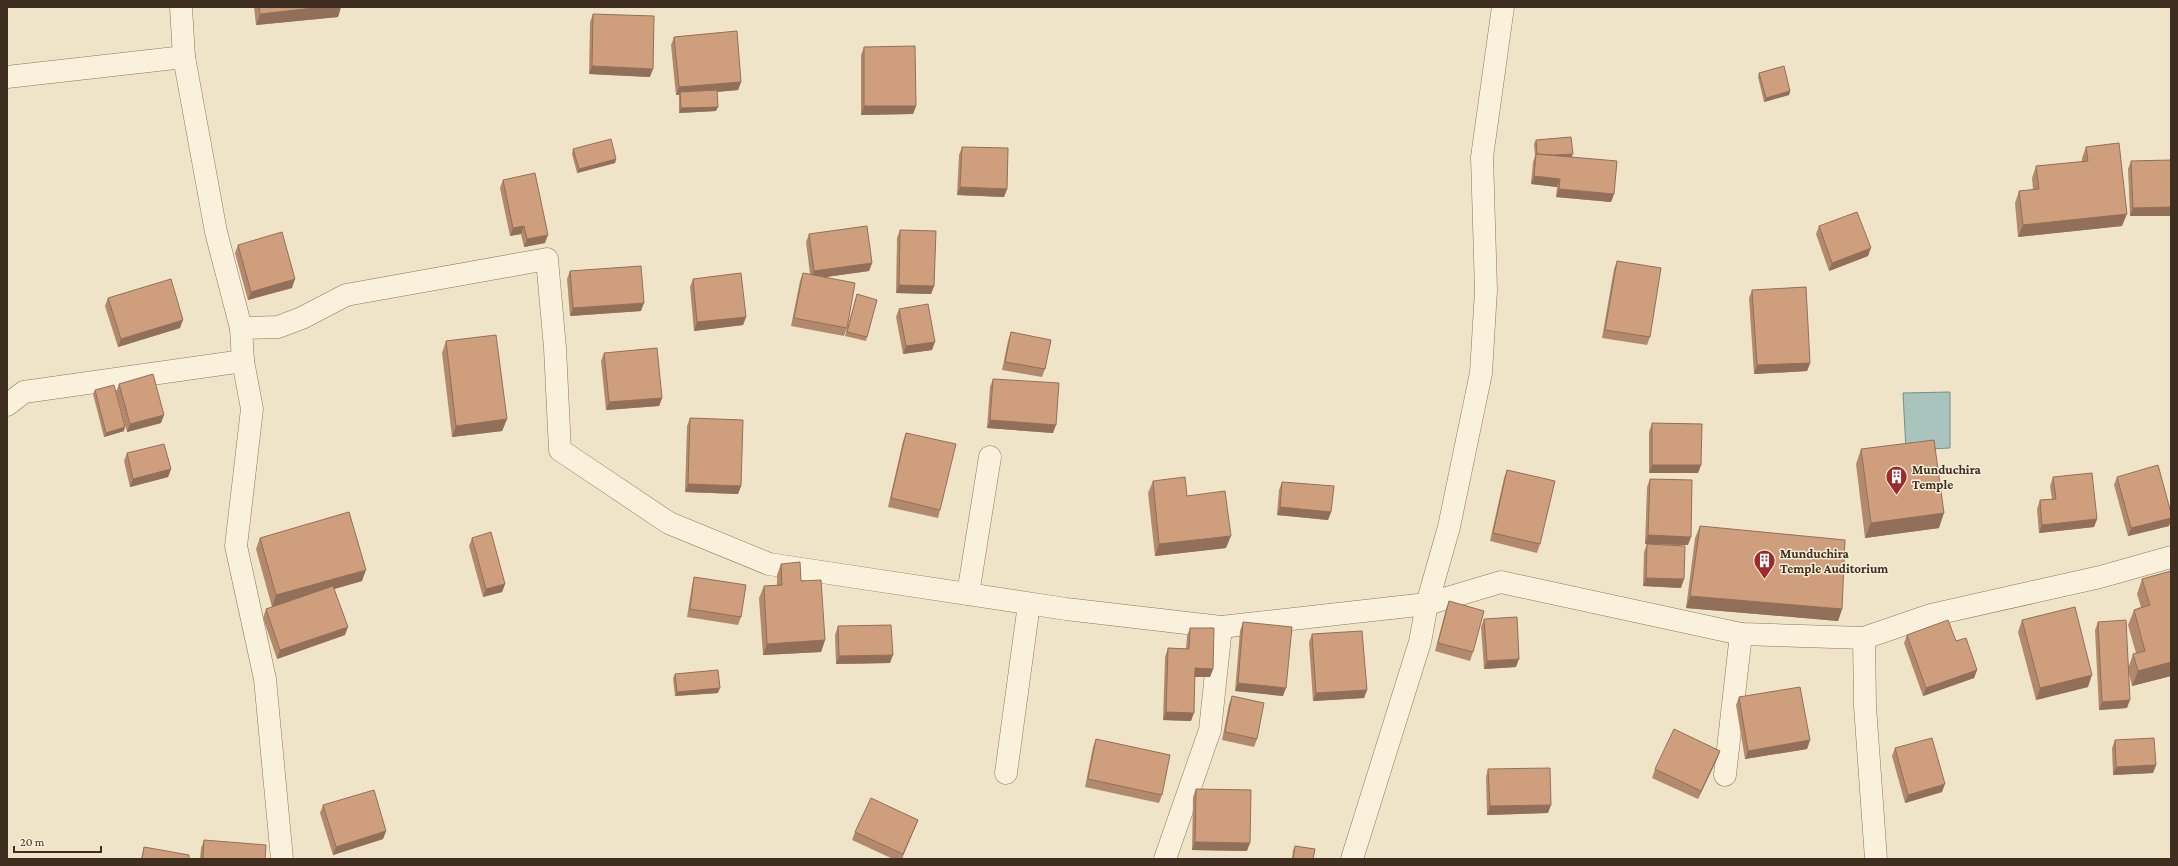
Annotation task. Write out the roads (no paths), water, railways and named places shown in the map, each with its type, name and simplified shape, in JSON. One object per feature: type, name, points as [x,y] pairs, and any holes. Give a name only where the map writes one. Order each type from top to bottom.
[{"type":"street","points":[[181,7],[184,57],[216,232],[241,328],[243,360],[252,409],[236,546],[265,678],[282,859]]},
{"type":"street","points":[[1352,859],[1420,642],[1427,604],[1449,527],[1481,373],[1486,290],[1482,157],[1503,7]]},
{"type":"street","points":[[7,77],[184,57]]},
{"type":"street","points":[[241,328],[278,327],[302,318],[346,295],[547,259],[556,348],[560,450],[669,523],[769,564],[1029,604],[1221,627],[1427,604],[1501,582],[1742,634],[1864,638],[1931,615],[2100,578],[2171,557]]},
{"type":"street","points":[[7,405],[24,392],[243,360]]},
{"type":"street","points":[[968,594],[990,457]]},
{"type":"street","points":[[1006,773],[1029,604]]},
{"type":"street","points":[[1165,859],[1210,730],[1221,627]]},
{"type":"street","points":[[1725,775],[1742,634]]},
{"type":"street","points":[[1864,638],[1865,706],[1876,859]]},
{"type":"water","points":[[1950,392],[1950,448],[1906,450],[1903,393]]},
{"type":"place","name":"Munduchira Temple","points":[[1897,496]]},
{"type":"place","name":"Munduchira Temple Auditorium","points":[[1764,580]]}]
